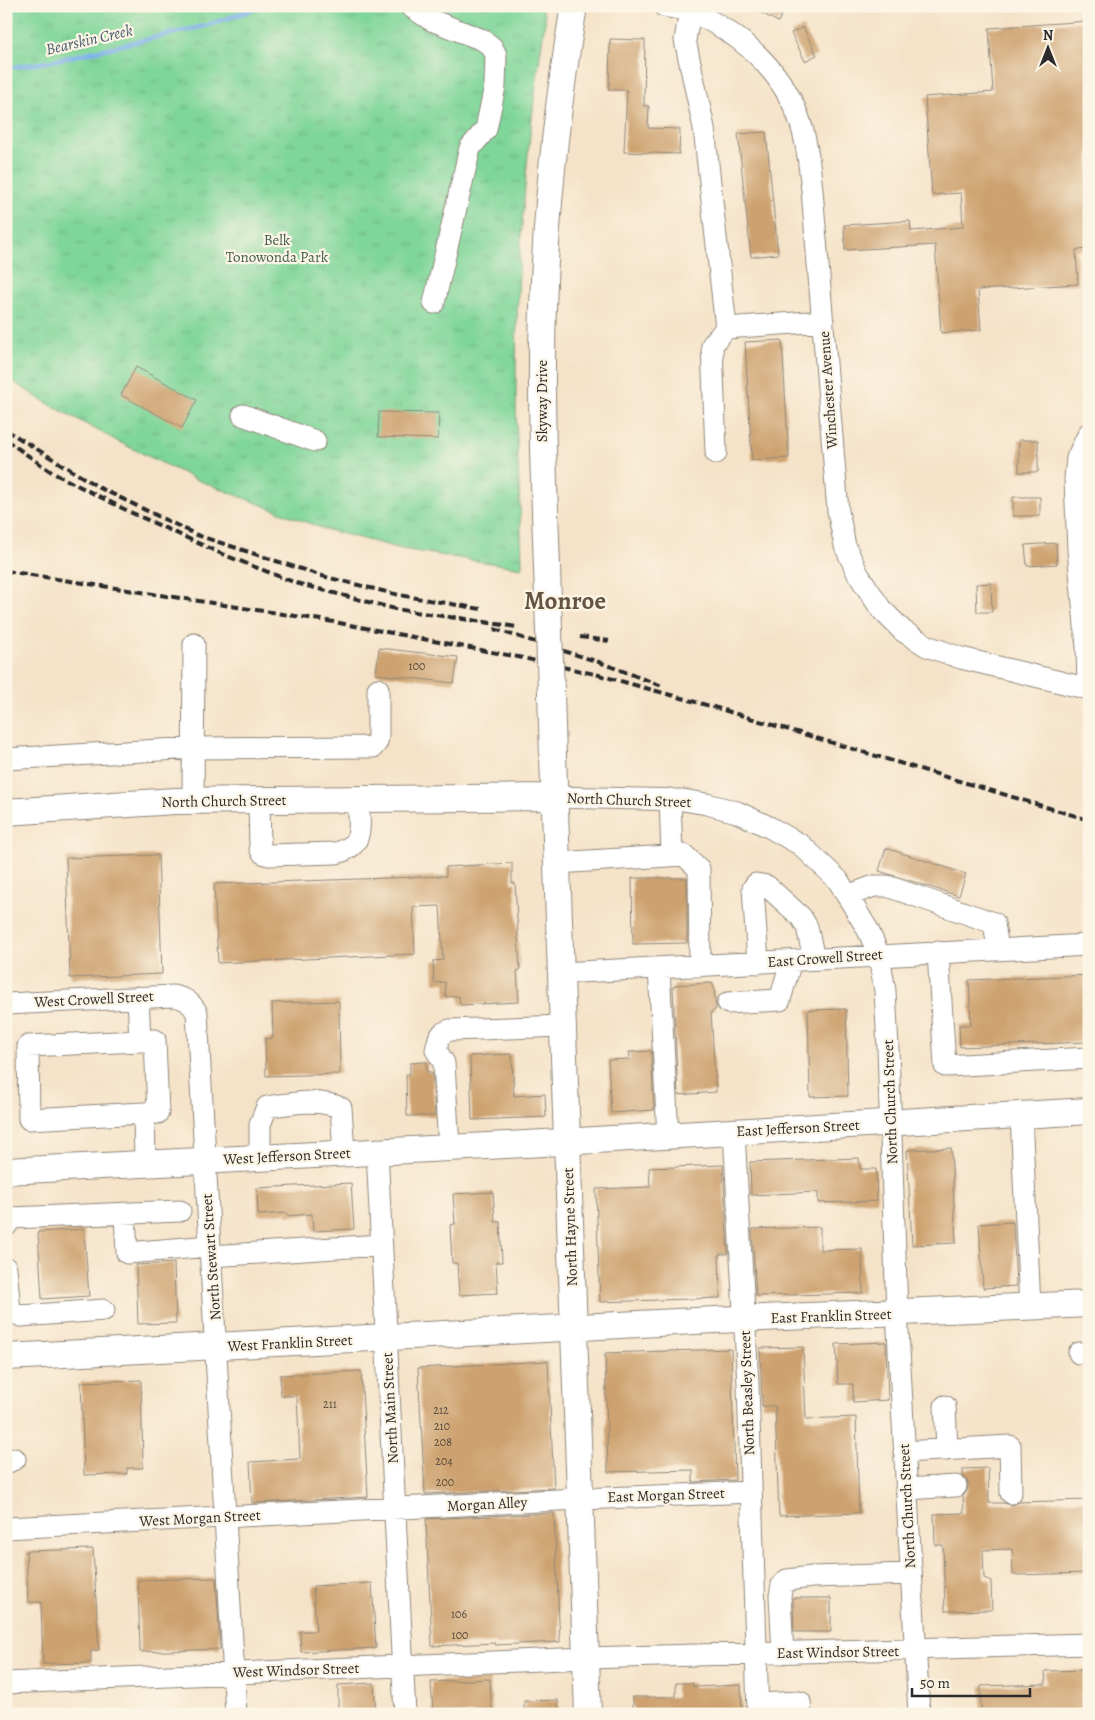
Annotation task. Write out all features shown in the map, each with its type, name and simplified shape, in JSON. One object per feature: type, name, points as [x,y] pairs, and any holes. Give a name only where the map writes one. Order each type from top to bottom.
[{"type":"main road","name":"Skyway Drive","points":[[555,797],[542,444],[543,307],[550,181],[565,57],[574,6]]},
{"type":"main road","name":"North Church Street","points":[[6,812],[194,801],[555,797]]},
{"type":"main road","name":"North Hayne Street","points":[[555,797],[588,1714]]},
{"type":"main road","name":"East Jefferson Street","points":[[567,1142],[1089,1111]]},
{"type":"main road","name":"West Jefferson Street","points":[[6,1171],[567,1142]]},
{"type":"main road","name":"East Franklin Street","points":[[574,1328],[1089,1304]]},
{"type":"main road","name":"West Franklin Street","points":[[6,1357],[574,1328]]},
{"type":"street","points":[[410,6],[431,20],[483,40],[492,47],[496,55],[494,86],[486,129],[470,148],[434,304]]},
{"type":"street","name":"Winchester Avenue","points":[[664,6],[690,12],[709,20],[749,47],[767,64],[787,91],[797,115],[805,140],[812,190],[838,510],[845,546],[858,574],[881,609],[903,631],[927,646],[961,658],[1088,689]]},
{"type":"street","points":[[690,12],[685,40],[704,128],[726,328]]},
{"type":"street","points":[[716,453],[712,344],[726,328],[823,321]]},
{"type":"street","points":[[243,416],[314,441]]},
{"type":"street","points":[[1088,689],[1087,647],[1078,550],[1075,479],[1077,458],[1089,433]]},
{"type":"street","points":[[194,644],[194,801]]},
{"type":"street","points":[[6,759],[194,748],[373,747],[377,742],[378,736],[378,689]]},
{"type":"street","name":"North Church Street","points":[[555,797],[670,799],[707,804],[737,812],[769,827],[801,845],[838,880],[868,930],[879,955],[885,991],[897,1313],[919,1714]]},
{"type":"street","points":[[259,800],[260,848],[263,853],[269,855],[336,853],[353,847],[358,837],[358,799]]},
{"type":"street","points":[[670,799],[672,856]]},
{"type":"street","points":[[557,863],[684,855],[699,869],[700,966]]},
{"type":"street","points":[[758,963],[753,888],[753,885],[756,884],[767,886],[801,916],[807,927],[814,959]]},
{"type":"street","points":[[847,896],[874,886],[887,886],[994,922],[998,949]]},
{"type":"street","name":"East Crowell Street","points":[[561,973],[1089,945]]},
{"type":"street","points":[[938,952],[944,1066],[1089,1058]]},
{"type":"street","points":[[728,1003],[780,1000],[791,961]]},
{"type":"street","points":[[659,968],[668,1136]]},
{"type":"street","points":[[138,997],[140,1041]]},
{"type":"street","name":"West Crowell Street","points":[[6,1004],[138,997],[181,997]]},
{"type":"street","name":"North Stewart Street","points":[[181,997],[192,1004],[197,1013],[236,1714]]},
{"type":"street","points":[[448,1148],[444,1062],[436,1050],[437,1043],[443,1034],[450,1030],[563,1026]]},
{"type":"street","points":[[155,1040],[158,1113],[144,1113],[29,1119],[28,1046],[155,1040]]},
{"type":"street","points":[[260,1157],[260,1124],[267,1107],[294,1103],[329,1102],[341,1108],[344,1153]]},
{"type":"street","points":[[144,1113],[144,1163]]},
{"type":"street","points":[[1021,1115],[1030,1307]]},
{"type":"street","name":"North Beasley Street","points":[[734,1132],[744,1319],[758,1709]]},
{"type":"street","name":"North Main Street","points":[[377,1151],[405,1714]]},
{"type":"street","points":[[6,1226],[12,1218],[180,1211]]},
{"type":"street","points":[[125,1214],[127,1253],[381,1245]]},
{"type":"street","points":[[6,1268],[10,1311],[21,1316],[104,1310]]},
{"type":"street","points":[[944,1406],[947,1450]]},
{"type":"street","points":[[904,1452],[1010,1446],[1012,1493]]},
{"type":"street","points":[[6,1458],[15,1459],[6,1463]]},
{"type":"street","points":[[906,1488],[956,1486]]},
{"type":"street","name":"East Morgan Street","points":[[580,1499],[751,1492]]},
{"type":"street","name":"Morgan Alley","points":[[395,1508],[580,1499]]},
{"type":"street","name":"West Morgan Street","points":[[6,1528],[395,1508]]},
{"type":"street","points":[[782,1653],[780,1596],[782,1585],[787,1580],[797,1578],[911,1574]]},
{"type":"street","name":"East Windsor Street","points":[[586,1658],[1089,1644]]},
{"type":"street","name":"West Windsor Street","points":[[6,1683],[586,1658]]},
{"type":"street","points":[[758,1709],[800,1702],[801,1714]]},
{"type":"green space","name":"Belk Tonowonda Park","points":[[6,6],[538,6],[542,10],[545,15],[545,22],[527,160],[520,251],[516,343],[516,411],[522,568],[402,549],[324,529],[195,479],[119,442],[40,399],[6,377]]},
{"type":"building","points":[[749,6],[786,6],[778,22]]},
{"type":"building","points":[[1089,21],[1089,249],[1076,250],[1078,284],[978,290],[981,330],[941,333],[935,245],[845,250],[844,225],[910,221],[911,231],[963,227],[961,193],[932,195],[925,97],[993,92],[989,28]]},
{"type":"building","points":[[803,27],[817,55],[805,61],[791,33]]},
{"type":"building","points":[[610,39],[645,40],[644,106],[649,106],[648,128],[680,129],[679,154],[624,152],[627,90],[609,90]]},
{"type":"building","points":[[766,132],[778,254],[751,257],[738,134]]},
{"type":"building","points":[[782,340],[789,458],[752,460],[745,342]]},
{"type":"building","points":[[136,367],[197,400],[182,428],[121,395]]},
{"type":"building","points":[[379,412],[439,413],[438,439],[378,437]]},
{"type":"building","points":[[1019,440],[1038,440],[1038,472],[1019,472]]},
{"type":"building","points":[[1013,497],[1040,497],[1040,516],[1013,516]]},
{"type":"building","points":[[1056,543],[1057,564],[1027,566],[1025,545]]},
{"type":"building","points":[[991,583],[992,612],[977,612],[976,584]]},
{"type":"building","points":[[379,648],[458,657],[454,683],[376,674]]},
{"type":"building","points":[[886,848],[966,874],[959,896],[879,871]]},
{"type":"building","points":[[158,855],[162,974],[70,978],[66,858]]},
{"type":"building","points":[[512,863],[512,883],[515,883],[520,970],[517,971],[519,1002],[460,1005],[459,996],[446,997],[445,982],[434,983],[433,961],[443,960],[440,906],[413,907],[415,954],[218,963],[214,884],[446,876],[446,867]]},
{"type":"building","points":[[632,878],[687,878],[687,943],[633,944]]},
{"type":"building","points":[[1089,975],[1089,1042],[960,1047],[959,1025],[971,1025],[969,980]]},
{"type":"building","points":[[712,983],[716,1009],[711,1012],[716,1092],[678,1095],[673,987],[676,985]]},
{"type":"building","points":[[339,1001],[340,1074],[266,1076],[265,1039],[273,1038],[272,1003]]},
{"type":"building","points":[[846,1009],[848,1096],[810,1097],[808,1010]]},
{"type":"building","points":[[651,1051],[654,1110],[611,1113],[608,1060],[630,1059],[629,1052]]},
{"type":"building","points":[[512,1054],[514,1096],[545,1094],[546,1117],[472,1120],[470,1056]]},
{"type":"building","points":[[427,1062],[427,1072],[432,1072],[435,1116],[407,1116],[406,1074],[410,1074],[410,1063]]},
{"type":"building","points":[[951,1148],[956,1243],[912,1245],[907,1150]]},
{"type":"building","points":[[859,1158],[860,1169],[876,1169],[877,1201],[818,1203],[818,1192],[751,1195],[750,1162]]},
{"type":"building","points":[[723,1165],[728,1254],[719,1254],[720,1298],[600,1302],[596,1189],[650,1187],[649,1168]]},
{"type":"building","points":[[351,1183],[354,1229],[313,1231],[312,1214],[287,1216],[287,1213],[258,1215],[257,1188]]},
{"type":"building","points":[[493,1192],[495,1222],[500,1222],[502,1262],[496,1262],[498,1293],[459,1295],[457,1263],[452,1263],[450,1225],[455,1224],[453,1194]]},
{"type":"building","points":[[1013,1222],[1016,1286],[983,1288],[979,1224]]},
{"type":"building","points":[[820,1227],[820,1250],[862,1249],[863,1293],[756,1296],[752,1229]]},
{"type":"building","points":[[84,1229],[89,1296],[42,1299],[38,1232]]},
{"type":"building","points":[[174,1263],[176,1323],[138,1324],[136,1265]]},
{"type":"building","points":[[886,1342],[888,1400],[853,1402],[853,1384],[838,1384],[836,1344]]},
{"type":"building","points":[[803,1347],[806,1419],[856,1417],[859,1513],[779,1516],[775,1406],[762,1406],[760,1348]]},
{"type":"building","points":[[731,1349],[735,1480],[693,1482],[693,1470],[608,1472],[605,1353]]},
{"type":"building","points":[[548,1361],[554,1488],[425,1494],[418,1368]]},
{"type":"building","points":[[361,1371],[368,1497],[252,1503],[250,1462],[300,1459],[297,1396],[281,1396],[280,1375]]},
{"type":"building","points":[[141,1380],[143,1468],[127,1468],[127,1474],[84,1475],[81,1382]]},
{"type":"building","points":[[988,1468],[989,1503],[1012,1505],[1019,1502],[1089,1500],[1089,1573],[1013,1575],[1012,1549],[983,1550],[984,1578],[991,1581],[992,1610],[945,1611],[943,1545],[935,1545],[934,1514],[964,1513],[963,1496],[968,1486],[967,1480],[963,1476],[963,1469]]},
{"type":"building","points":[[554,1513],[560,1642],[432,1646],[426,1519]]},
{"type":"building","points":[[93,1549],[99,1650],[91,1651],[91,1663],[43,1664],[41,1602],[28,1602],[26,1551]]},
{"type":"building","points":[[216,1578],[220,1649],[140,1652],[138,1580]]},
{"type":"building","points":[[372,1583],[376,1648],[301,1652],[300,1631],[316,1631],[313,1586]]},
{"type":"building","points":[[793,1598],[831,1598],[831,1632],[794,1632]]},
{"type":"building","points":[[1089,1670],[1089,1714],[981,1714],[981,1686],[1046,1684],[1045,1671]]},
{"type":"building","points":[[490,1679],[492,1714],[433,1714],[431,1682]]},
{"type":"building","points":[[374,1683],[376,1714],[338,1714],[338,1685]]},
{"type":"building","points":[[676,1683],[693,1683],[693,1687],[741,1685],[742,1714],[633,1714],[633,1697],[676,1697]]},
{"type":"building","points":[[558,1700],[559,1713],[524,1714],[524,1701]]},
{"type":"waterway","name":"Bearskin Creek","points":[[6,68],[48,62],[205,26],[263,6]]},
{"type":"railway","points":[[6,430],[100,488],[197,535],[322,576],[399,595],[481,609]]},
{"type":"railway","points":[[6,440],[53,473],[130,512],[222,554],[296,583],[395,609],[517,627],[453,617]]},
{"type":"railway","points":[[6,571],[334,622],[518,657],[599,675],[710,706],[1089,820]]},
{"type":"railway","points":[[494,629],[599,662],[662,686]]},
{"type":"railway","points":[[580,637],[609,641]]},
{"type":"district","name":"Monroe","points":[[565,600]]}]
